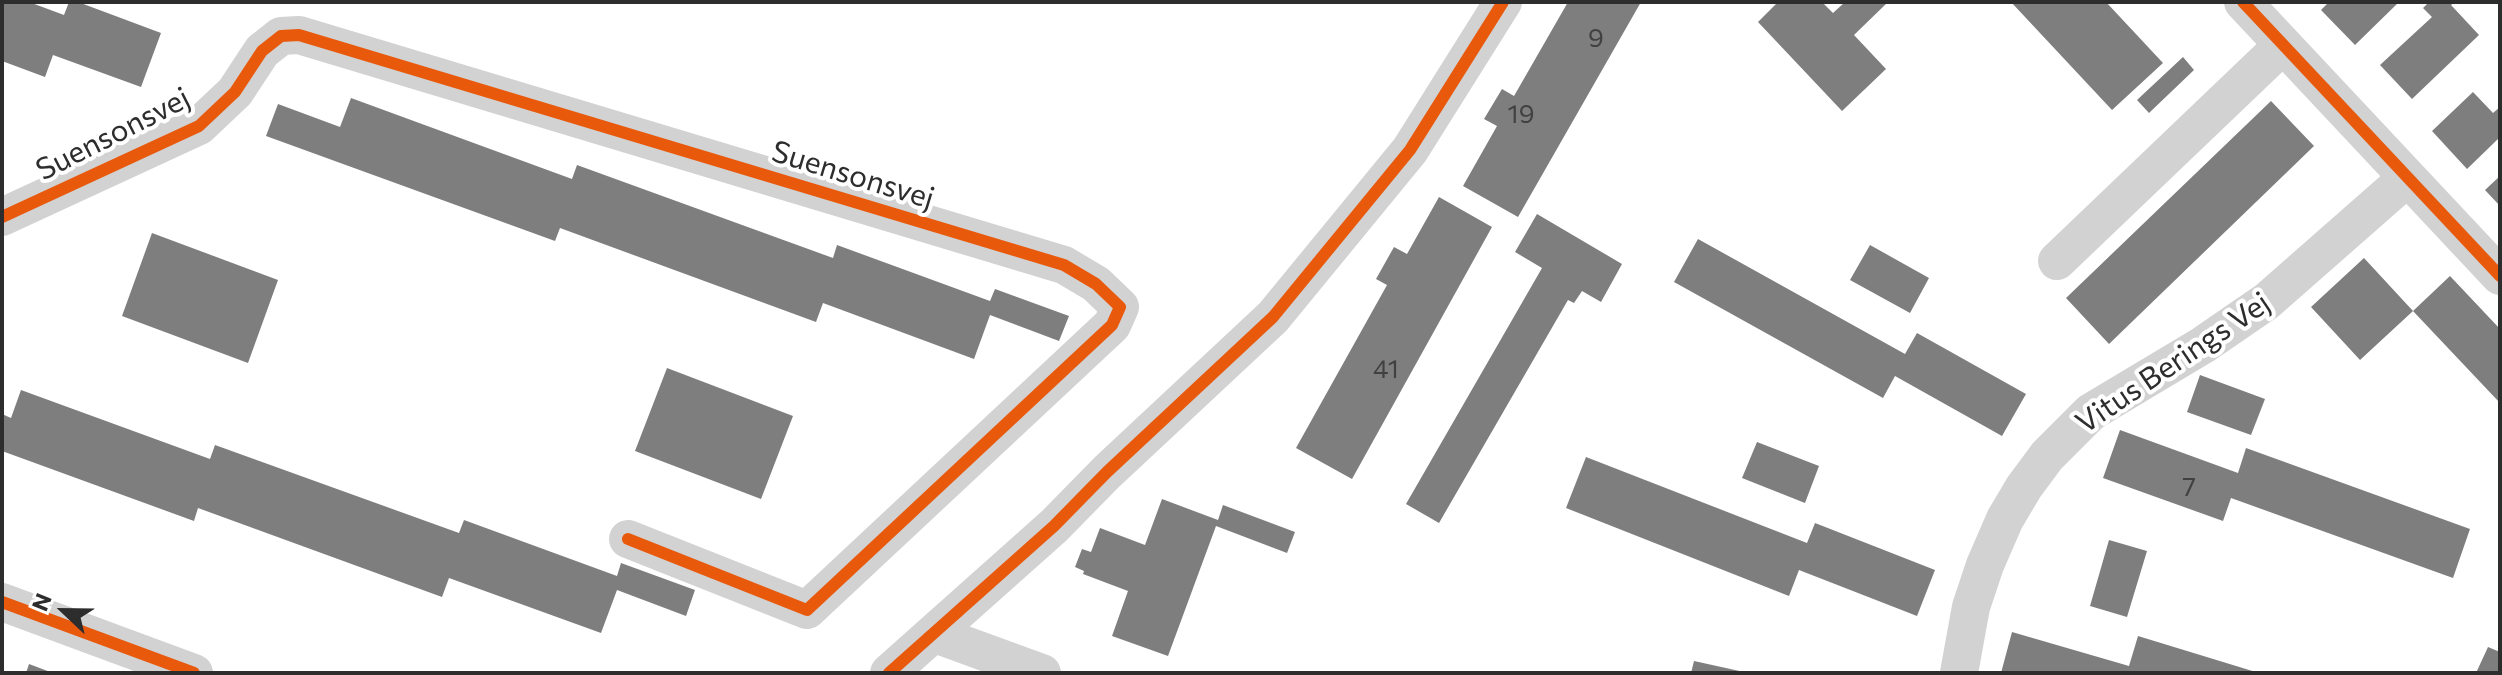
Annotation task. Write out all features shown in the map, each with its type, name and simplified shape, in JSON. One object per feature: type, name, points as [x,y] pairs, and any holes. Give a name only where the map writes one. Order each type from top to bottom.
[{"type":"street","points":[[889,673],[1054,526],[1107,472],[1273,317],[1410,150],[1503,2]]},
{"type":"street","points":[[2243,2],[2500,276]]},
{"type":"street","name":"Suensonsvej","points":[[2,217],[199,126],[235,92],[262,51],[281,36],[299,35],[1064,265],[1096,284],[1120,307],[1112,325],[807,610],[628,539]]},
{"type":"street","points":[[2057,261],[2283,45]]},
{"type":"street","name":"Vitus Berings Vej","points":[[1959,673],[1971,607],[1985,565],[2005,519],[2047,456],[2091,412],[2203,345],[2267,301],[2407,178]]},
{"type":"street","points":[[2,602],[194,673]]},
{"type":"street","points":[[935,634],[1042,673]]},
{"type":"building","points":[[2,2],[29,2],[64,15],[69,2],[78,2],[161,33],[141,87],[53,55],[45,77],[2,61]]},
{"type":"building","points":[[1568,2],[1641,2],[1518,217],[1463,186],[1497,126],[1484,119],[1502,89],[1514,96]]},
{"type":"building","points":[[1778,2],[1822,2],[1833,13],[1845,2],[1888,2],[1854,35],[1886,69],[1842,111],[1758,22]]},
{"type":"building","points":[[2011,2],[2106,2],[2163,63],[2112,110]]},
{"type":"building","points":[[2329,2],[2399,2],[2355,45],[2321,10]]},
{"type":"building","points":[[2429,2],[2455,2],[2451,5],[2479,35],[2412,99],[2380,65],[2432,17],[2423,8]]},
{"type":"building","points":[[2183,57],[2194,70],[2149,113],[2137,100]]},
{"type":"building","points":[[2473,92],[2493,113],[2500,107],[2500,142],[2498,139],[2467,169],[2432,131]]},
{"type":"building","points":[[351,98],[572,179],[577,165],[833,258],[837,245],[990,301],[995,289],[1069,316],[1059,341],[990,315],[974,359],[823,303],[816,322],[560,228],[555,241],[266,136],[278,104],[340,127]]},
{"type":"building","points":[[2271,101],[2314,146],[2109,344],[2066,298]]},
{"type":"building","points":[[2500,176],[2500,206],[2485,190]]},
{"type":"building","points":[[1439,197],[1492,227],[1352,479],[1296,448],[1387,285],[1376,279],[1394,247],[1407,254]]},
{"type":"building","points":[[1537,214],[1622,264],[1601,302],[1582,291],[1574,303],[1568,300],[1439,523],[1406,504],[1542,268],[1515,252]]},
{"type":"building","points":[[152,233],[278,280],[248,363],[122,316]]},
{"type":"building","points":[[1698,239],[1905,354],[1917,333],[2026,394],[2002,436],[1895,376],[1883,398],[1674,282]]},
{"type":"building","points":[[1870,245],[1929,278],[1910,313],[1850,280]]},
{"type":"building","points":[[2364,258],[2413,311],[2360,360],[2311,307]]},
{"type":"building","points":[[2450,276],[2500,329],[2500,403],[2413,311]]},
{"type":"building","points":[[667,368],[793,416],[761,499],[635,451]]},
{"type":"building","points":[[2200,375],[2265,399],[2251,435],[2187,412]]},
{"type":"building","points":[[21,390],[210,459],[215,445],[459,533],[464,520],[617,576],[621,563],[695,590],[686,616],[617,590],[601,633],[449,578],[442,597],[198,508],[194,521],[2,451],[2,414],[11,418]]},
{"type":"building","points":[[2120,430],[2238,473],[2246,448],[2470,529],[2453,578],[2231,498],[2223,521],[2103,478]]},
{"type":"building","points":[[1757,442],[1819,466],[1805,503],[1742,478]]},
{"type":"building","points":[[1586,457],[1807,543],[1815,523],[1935,570],[1917,616],[1799,570],[1789,596],[1566,508]]},
{"type":"building","points":[[1162,499],[1218,520],[1223,505],[1295,532],[1287,553],[1216,526],[1168,656],[1112,636],[1128,591],[1083,574],[1084,571],[1075,567],[1082,549],[1091,552],[1100,528],[1145,545]]},
{"type":"building","points":[[2109,540],[2147,551],[2127,617],[2090,606]]},
{"type":"building","points":[[2012,632],[2129,666],[2138,636],[2259,673],[2001,673]]},
{"type":"building","points":[[2488,647],[2500,652],[2500,673],[2476,673]]},
{"type":"building","points":[[1694,661],[1744,672],[1744,673],[1691,673]]},
{"type":"building","points":[[29,664],[53,673],[26,673]]},
{"type":"cycle path","points":[[889,673],[1054,526],[1107,472],[1273,317],[1410,150],[1503,2]]},
{"type":"cycle path","points":[[2243,2],[2500,276]]},
{"type":"cycle path","points":[[2,217],[199,126],[235,92],[262,51],[281,36],[299,35],[1064,265],[1096,284],[1120,307],[1112,325],[807,610],[628,539]]},
{"type":"cycle path","points":[[2,602],[194,673]]}]
